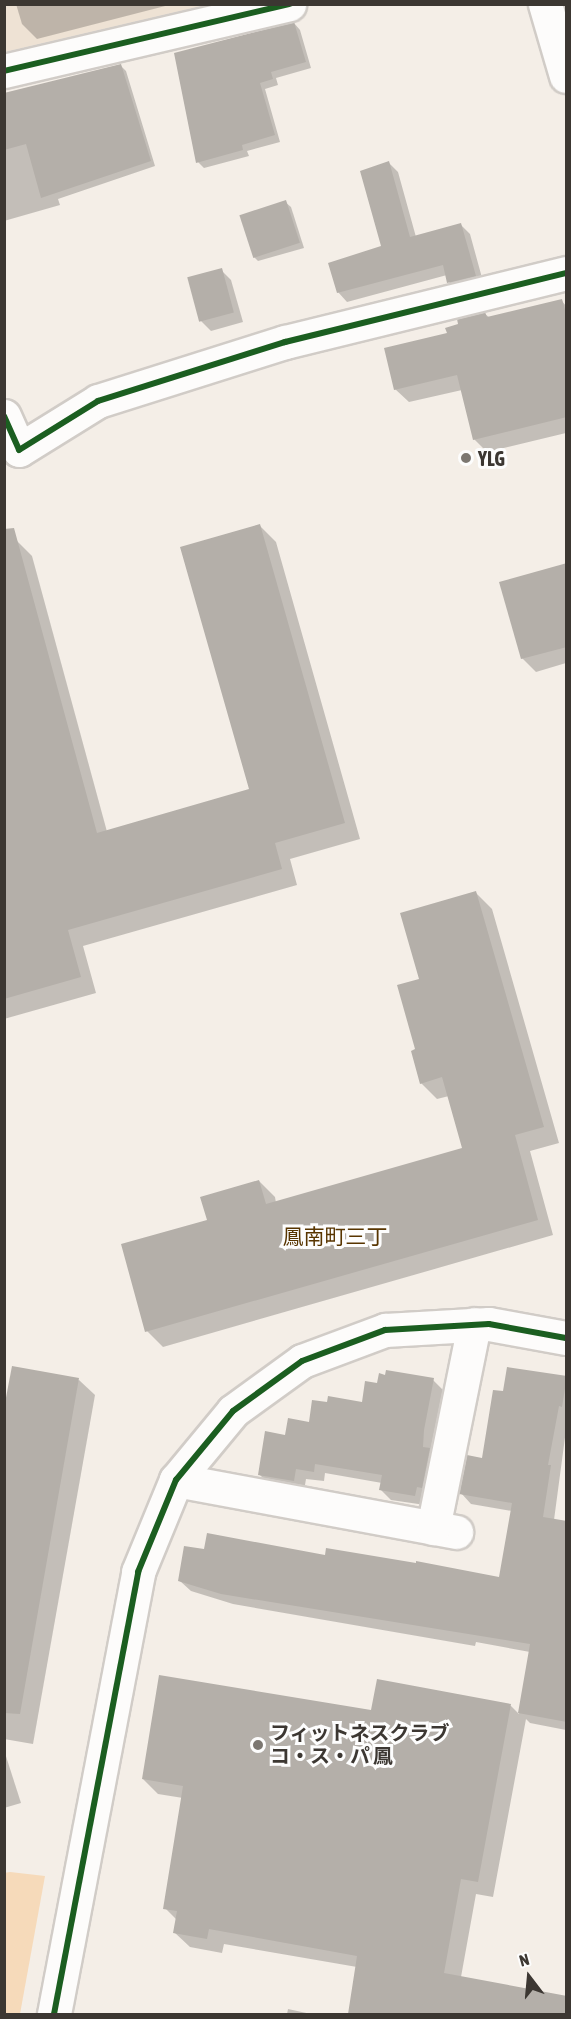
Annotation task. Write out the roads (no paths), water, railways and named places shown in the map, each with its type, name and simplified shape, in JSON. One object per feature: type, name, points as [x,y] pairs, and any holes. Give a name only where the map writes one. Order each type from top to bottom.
[{"type":"street","points":[[4,71],[289,4]]},
{"type":"street","points":[[545,4],[567,76]]},
{"type":"street","points":[[4,416],[19,450],[98,401],[285,342],[567,273]]},
{"type":"street","points":[[176,1480],[444,1530],[474,1324]]},
{"type":"street","points":[[54,2014],[138,1572],[176,1480],[233,1411],[303,1361],[385,1330],[489,1324],[567,1338]]},
{"type":"place","name":"YLG","points":[[466,458]]},
{"type":"place","name":"フィットネスクラブ コ・ス・パ 鳳","points":[[258,1745]]},
{"type":"district","name":"鳳南町三丁","points":[[335,1236]]}]
